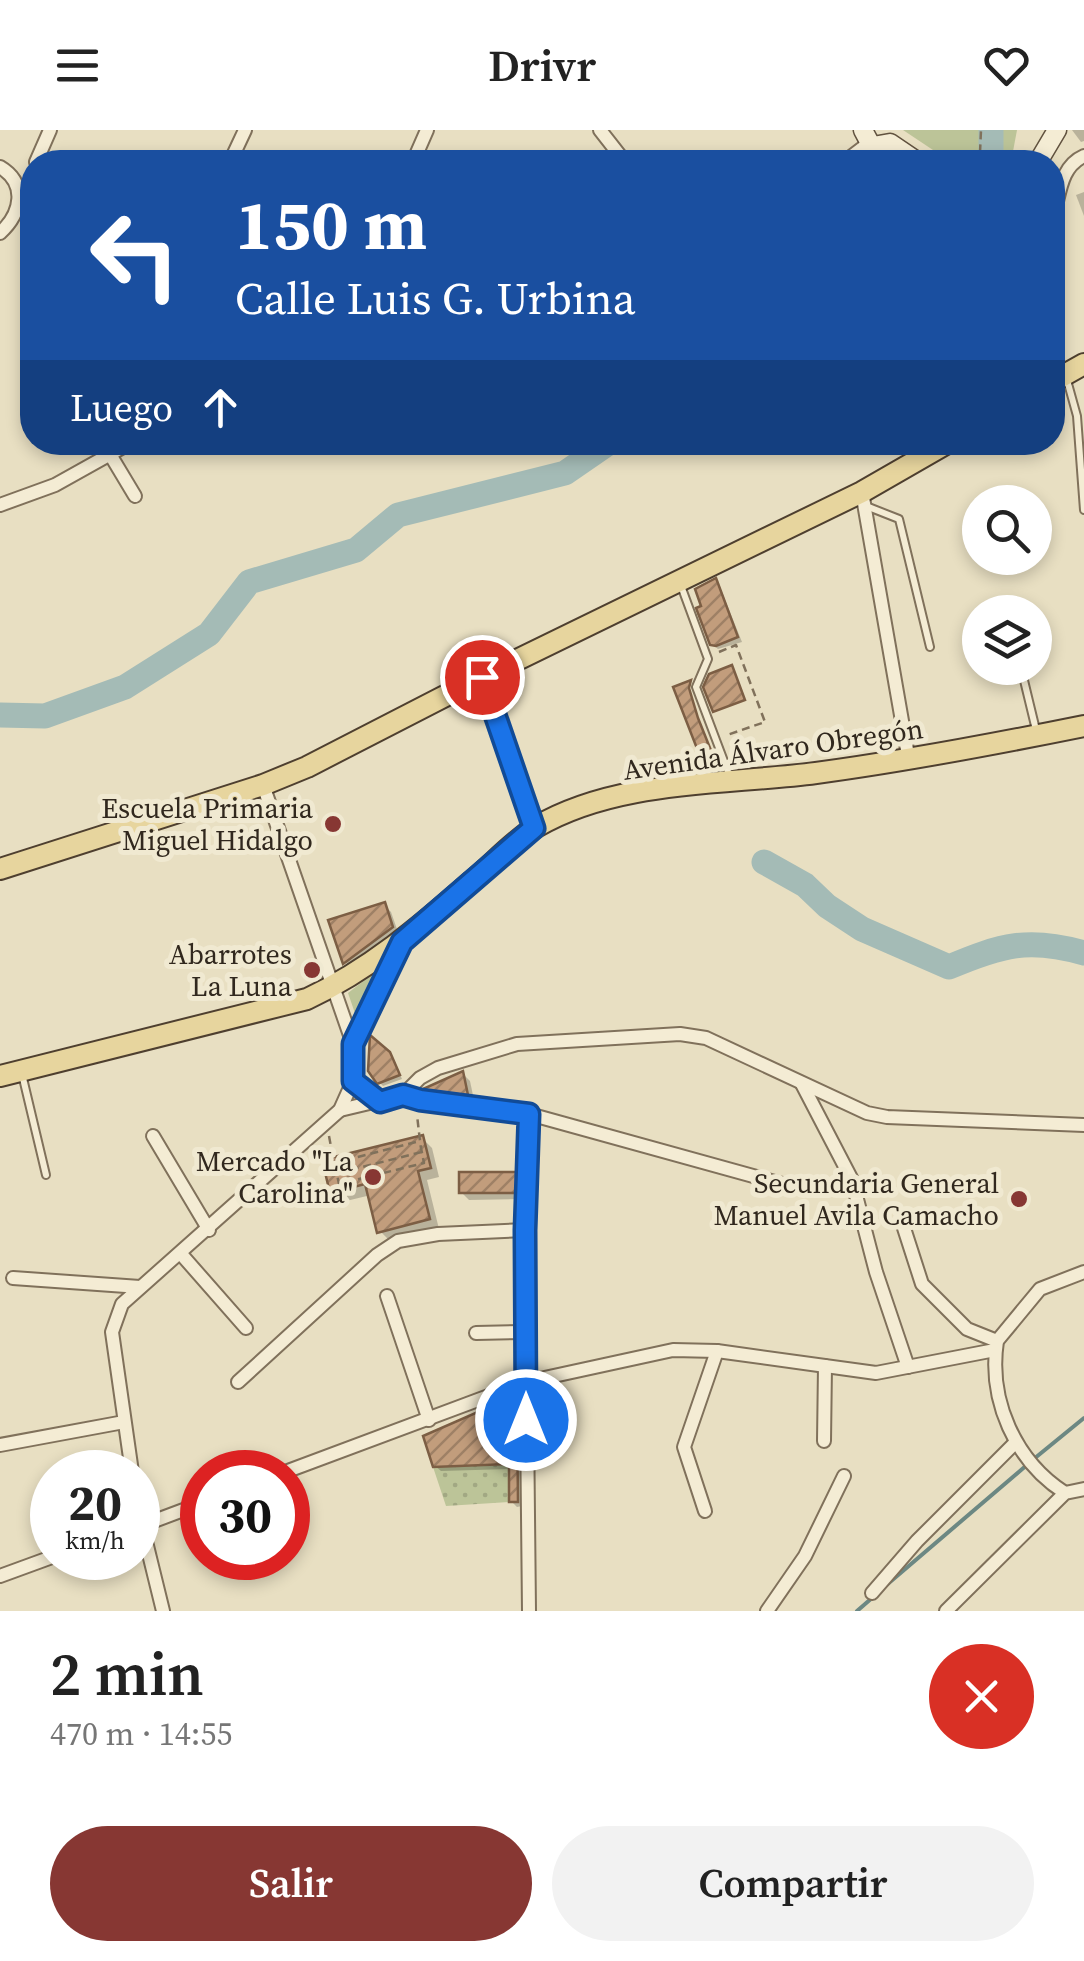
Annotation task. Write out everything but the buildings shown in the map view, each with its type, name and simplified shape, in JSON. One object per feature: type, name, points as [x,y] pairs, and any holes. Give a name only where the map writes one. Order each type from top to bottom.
[{"type":"main road","points":[[0,869],[263,784],[307,766],[680,582],[864,499],[930,455]]},
{"type":"main road","name":"Avenida Álvaro Obregón","points":[[0,1076],[307,999],[402,942],[534,828],[586,805],[634,791],[908,761],[1084,726]]},
{"type":"street","points":[[600,130],[616,150]]},
{"type":"street","points":[[871,146],[890,144],[899,150]]},
{"type":"street","points":[[1065,172],[1074,160],[1084,156]]},
{"type":"street","points":[[0,166],[14,178],[20,190],[16,210],[0,233]]},
{"type":"street","points":[[0,504],[55,486],[110,456],[135,496]]},
{"type":"street","points":[[864,499],[908,761]]},
{"type":"street","points":[[482,677],[534,828]]},
{"type":"street","points":[[128,1450],[112,1332],[122,1304],[340,1110],[353,1081],[353,1044],[263,784]]},
{"type":"street","points":[[353,1044],[402,942]]},
{"type":"street","points":[[340,1110],[403,1095],[420,1078],[438,1068],[517,1044],[680,1034],[706,1038],[802,1084],[887,1117],[1084,1125]]},
{"type":"street","points":[[353,1081],[380,1102]]},
{"type":"street","points":[[802,1084],[852,1180],[876,1272],[908,1368]]},
{"type":"street","points":[[403,1095],[529,1114],[782,1184]]},
{"type":"street","points":[[529,1114],[525,1230],[529,1611]]},
{"type":"street","points":[[153,1136],[209,1230]]},
{"type":"street","points":[[903,1225],[922,1284],[968,1329],[996,1346]]},
{"type":"street","points":[[238,1382],[377,1254],[398,1241],[438,1234],[525,1230]]},
{"type":"street","points":[[181,1254],[246,1328]]},
{"type":"street","points":[[310,1463],[526,1382],[673,1350],[717,1351],[876,1373],[908,1368],[996,1346],[1040,1288],[1084,1272]]},
{"type":"street","points":[[13,1278],[140,1287]]},
{"type":"street","points":[[388,1296],[429,1420]]},
{"type":"street","points":[[476,1334],[527,1332]]},
{"type":"street","points":[[996,1346],[999,1398],[1018,1446],[1039,1474],[1065,1494]]},
{"type":"street","points":[[705,1511],[684,1447],[717,1351]]},
{"type":"street","points":[[824,1441],[825,1366]]},
{"type":"street","points":[[0,1445],[124,1422]]},
{"type":"street","points":[[872,1593],[916,1541],[1018,1446]]},
{"type":"street","points":[[767,1611],[805,1556],[844,1476]]},
{"type":"street","points":[[946,1611],[1065,1494],[1084,1488]]},
{"type":"street","points":[[0,1576],[30,1565]]},
{"type":"street","points":[[154,1580],[163,1611]]},
{"type":"lane","points":[[1067,373],[1077,416],[1084,510]]},
{"type":"lane","points":[[864,499],[899,519],[930,647]]},
{"type":"lane","points":[[680,582],[708,659],[696,687],[732,782]]},
{"type":"lane","points":[[1025,685],[1038,735]]},
{"type":"lane","points":[[22,1071],[46,1174]]},
{"type":"path","points":[[712,644],[716,653],[736,645],[765,722],[716,738]]},
{"type":"path","points":[[329,1136],[339,1184],[424,1162],[416,1109]]},
{"type":"path","points":[[334,1163],[420,1141]]},
{"type":"path","points":[[337,1173],[422,1152]]},
{"type":"green space","points":[[903,130],[1017,130],[1013,150],[933,150]]},
{"type":"green space","points":[[384,965],[358,1022],[348,993]]},
{"type":"green space","points":[[509,1465],[509,1502],[446,1506],[433,1467]]},
{"type":"waterway","points":[[991,130],[991,150]]},
{"type":"waterway","points":[[0,715],[45,716],[125,687],[209,634],[249,582],[356,550],[398,515],[565,473],[591,455]]},
{"type":"waterway","points":[[764,862],[805,885],[827,906],[862,929],[949,967],[1015,946],[1047,945],[1084,953]]},
{"type":"waterway","points":[[1035,1458],[1084,1418]]},
{"type":"waterway","points":[[883,1588],[1028,1464]]},
{"type":"waterway","points":[[857,1611],[872,1598]]},
{"type":"place","name":"Escuela Primaria Miguel Hidalgo","points":[[333,824]]},
{"type":"place","name":"Abarrotes La Luna","points":[[312,970]]},
{"type":"place","name":"Mercado \"La Carolina\"","points":[[373,1177]]},
{"type":"place","name":"Secundaria General Manuel Avila Camacho","points":[[1019,1199]]},
{"type":"route","points":[[482,677],[534,828],[402,942],[353,1044],[353,1081],[380,1102],[403,1095],[529,1114],[526,1420]]}]
